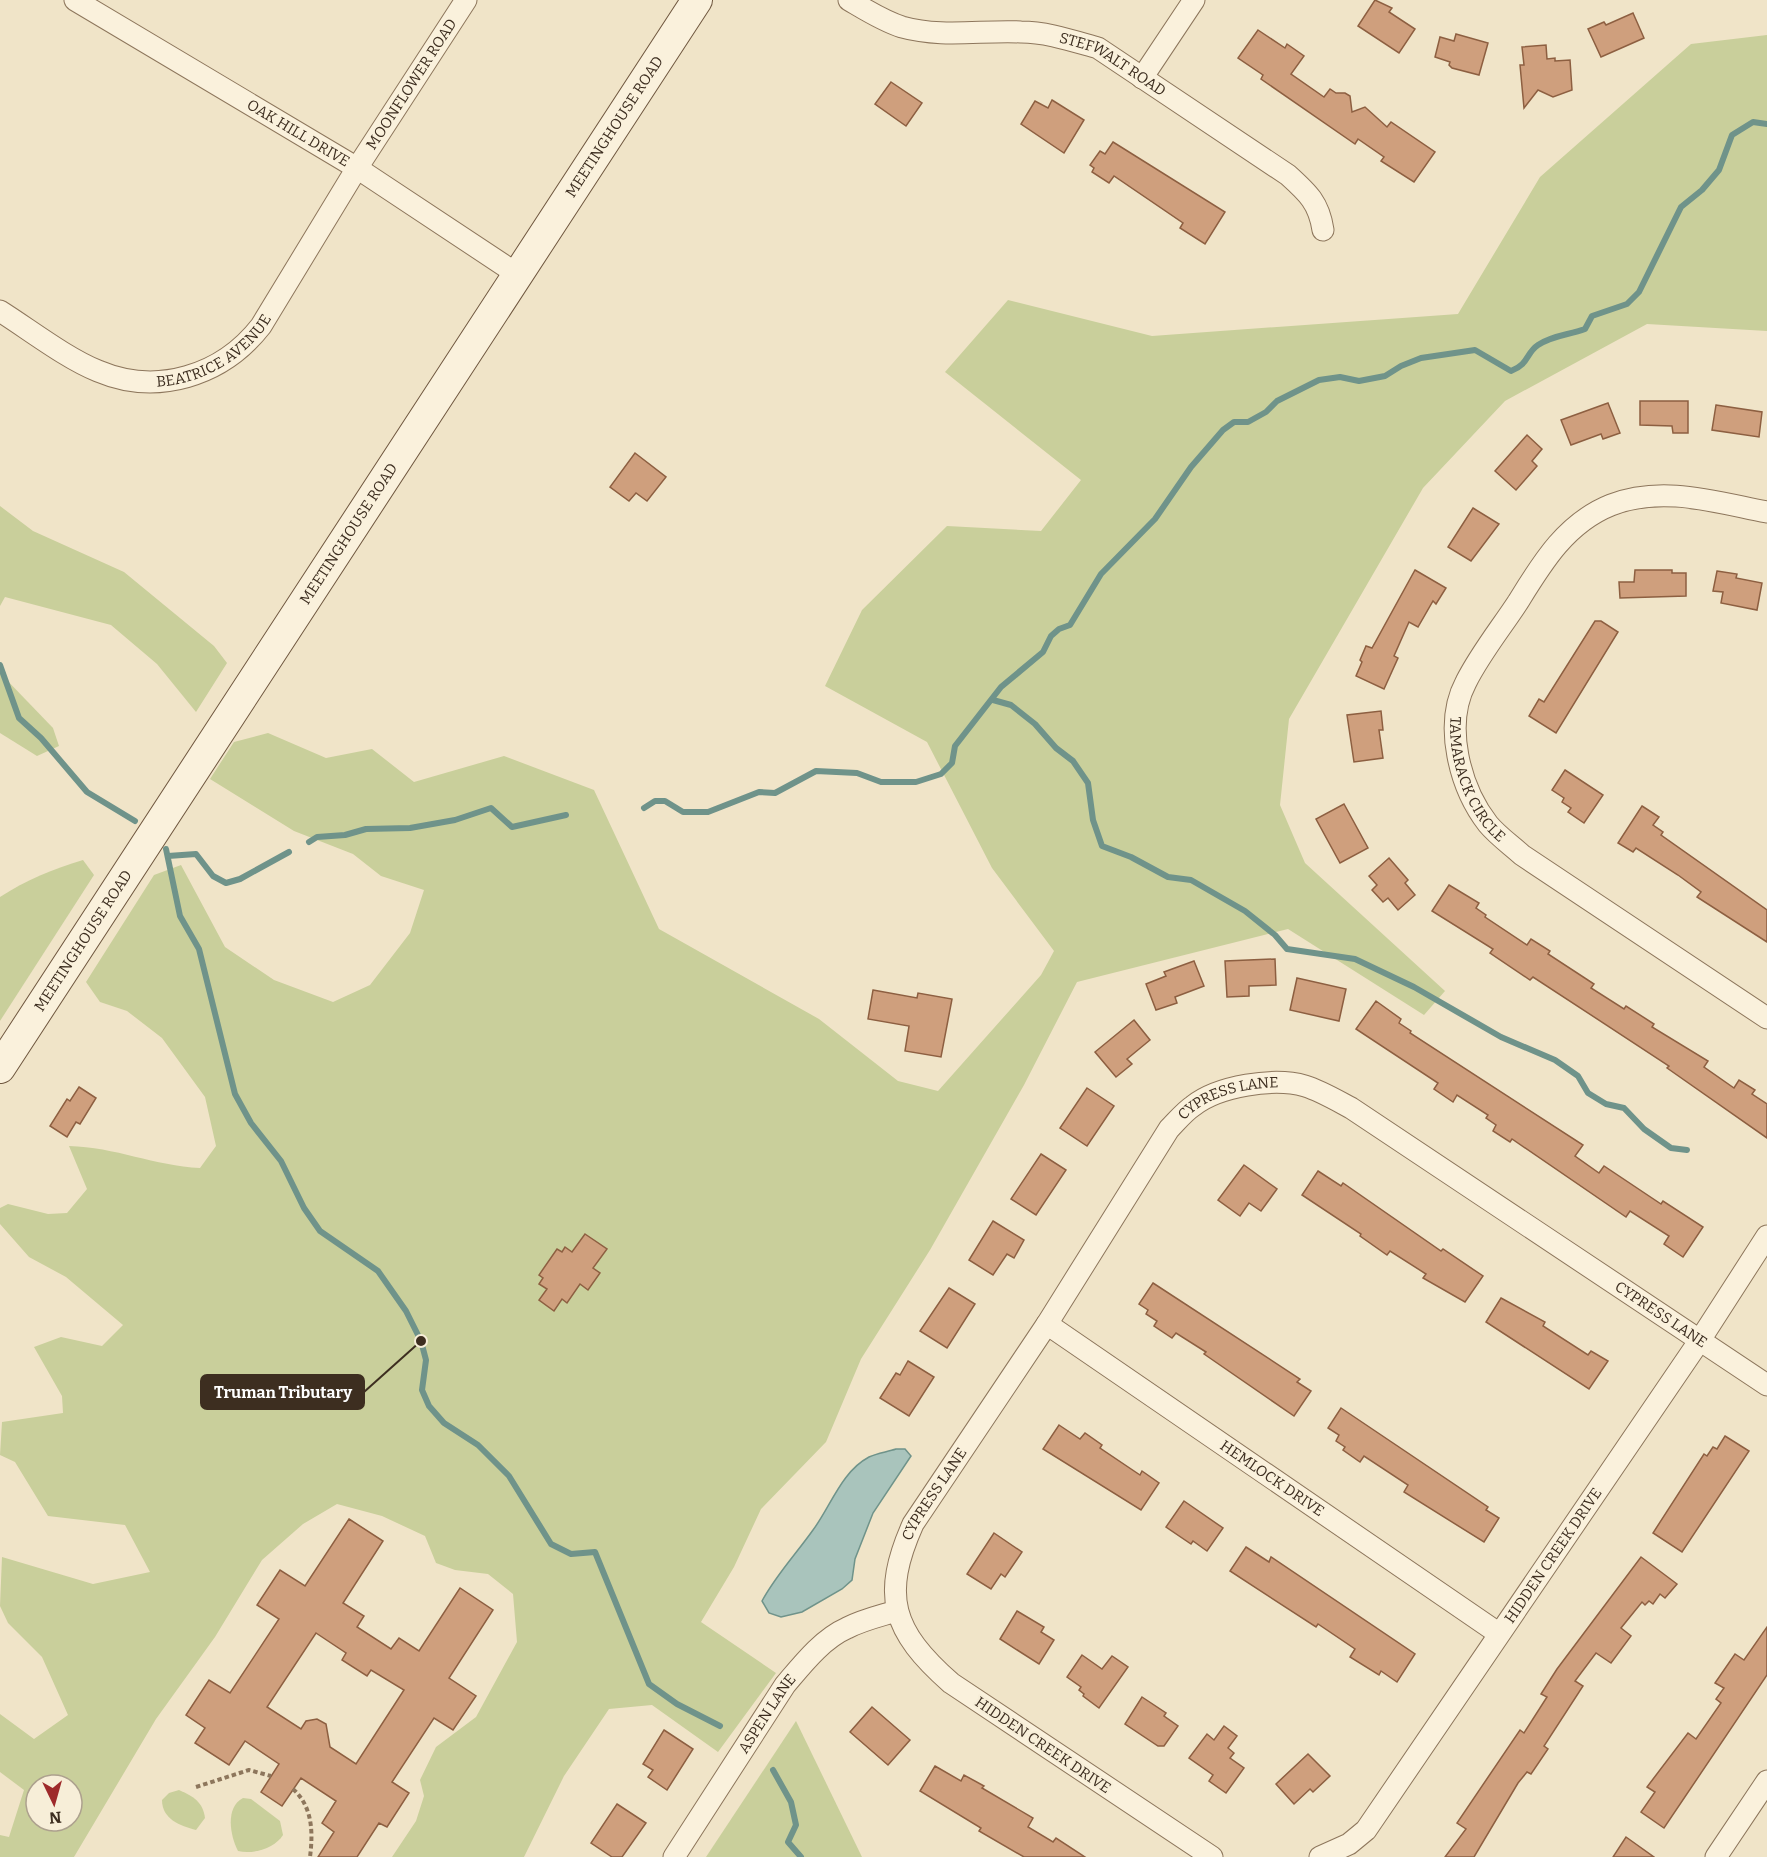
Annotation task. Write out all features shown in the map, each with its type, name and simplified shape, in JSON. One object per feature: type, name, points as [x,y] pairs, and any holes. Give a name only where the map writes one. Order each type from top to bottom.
[{"type":"street","name":"OAK HILL DRIVE","points":[[75,0],[357,168],[517,274]]},
{"type":"street","name":"MOONFLOWER ROAD","points":[[357,168],[466,0]]},
{"type":"street","name":"MEETINGHOUSE ROAD","points":[[0,1068],[450,383],[517,274],[697,0]]},
{"type":"street","name":"STEFWALT ROAD","points":[[849,0],[884,20],[904,27],[946,33],[1021,32],[1072,40],[1098,48],[1288,175],[1306,191],[1320,211],[1323,230]]},
{"type":"street","points":[[1142,78],[1194,0]]},
{"type":"street","name":"BEATRICE AVENUE","points":[[0,311],[96,371],[128,381],[153,383],[195,375],[226,360],[248,343],[357,168]]},
{"type":"street","name":"TAMARACK CIRCLE","points":[[1767,512],[1666,494],[1631,498],[1592,513],[1550,553],[1465,683],[1456,731],[1458,753],[1469,791],[1489,825],[1505,841],[1522,855],[1767,1018]]},
{"type":"street","name":"CYPRESS LANE","points":[[896,1611],[894,1579],[898,1558],[913,1524],[1047,1324],[1169,1129],[1194,1104],[1249,1084],[1277,1082],[1304,1086],[1351,1108],[1767,1385]]},
{"type":"street","name":"HIDDEN CREEK DRIVE","points":[[1320,1857],[1349,1844],[1366,1830],[1498,1633],[1700,1340],[1767,1236]]},
{"type":"street","name":"HEMLOCK DRIVE","points":[[1047,1324],[1498,1633]]},
{"type":"street","name":"HIDDEN CREEK DRIVE","points":[[896,1611],[927,1662],[951,1683],[1212,1857]]},
{"type":"street","name":"ASPEN LANE","points":[[674,1857],[784,1685],[800,1667],[829,1638],[847,1628],[896,1611]]},
{"type":"street","points":[[1716,1857],[1767,1781]]},
{"type":"path","points":[[196,1787],[249,1770],[271,1776]]},
{"type":"path","points":[[293,1790],[308,1809],[312,1827],[310,1857]]},
{"type":"green space","points":[[1767,35],[1767,331],[1647,324],[1505,401],[1423,488],[1289,719],[1280,805],[1305,863],[1445,991],[1424,1015],[1288,929],[1077,982],[1024,1085],[930,1250],[861,1359],[826,1442],[761,1509],[734,1567],[701,1622],[776,1673],[718,1752],[652,1705],[609,1709],[564,1776],[524,1857],[392,1857],[416,1821],[424,1796],[420,1780],[436,1747],[476,1717],[517,1642],[513,1594],[488,1574],[455,1570],[436,1563],[425,1536],[382,1516],[337,1504],[303,1524],[262,1560],[215,1637],[156,1719],[74,1857],[0,1857],[0,1835],[9,1837],[24,1790],[0,1772],[0,1714],[34,1739],[68,1715],[42,1657],[8,1623],[0,1606],[2,1557],[93,1584],[150,1572],[125,1525],[48,1516],[15,1462],[0,1455],[2,1422],[63,1413],[62,1396],[34,1347],[61,1337],[102,1346],[123,1325],[66,1277],[29,1257],[0,1224],[0,1208],[8,1204],[48,1214],[67,1213],[87,1189],[69,1146],[103,1150],[183,1167],[200,1168],[216,1146],[205,1097],[162,1038],[127,1011],[100,1002],[86,982],[154,875],[181,865],[225,947],[274,980],[333,1002],[370,985],[410,933],[424,890],[381,876],[353,854],[294,831],[210,779],[234,742],[268,733],[326,758],[372,749],[414,782],[504,756],[594,790],[659,929],[819,1019],[898,1081],[938,1091],[1041,975],[1054,951],[992,868],[927,742],[825,686],[862,610],[947,526],[1041,531],[1081,480],[945,372],[1008,300],[1152,336],[1458,314],[1540,177],[1691,44]]},
{"type":"green space","points":[[0,506],[33,531],[124,572],[214,646],[227,663],[196,712],[157,664],[111,625],[5,597],[0,606]]},
{"type":"green space","points":[[0,673],[53,728],[59,746],[37,756],[0,733]]},
{"type":"green space","points":[[83,860],[94,875],[0,1021],[0,897],[40,876]]},
{"type":"green space","points":[[796,1721],[862,1857],[706,1857]]},
{"type":"green space","points":[[179,1790],[193,1797],[204,1812],[205,1818],[196,1830],[178,1824],[165,1812],[162,1800],[169,1793]]},
{"type":"green space","points":[[243,1798],[251,1799],[280,1821],[283,1835],[275,1844],[257,1851],[238,1851],[231,1830],[231,1815],[237,1802]]},
{"type":"water","points":[[896,1449],[905,1449],[911,1456],[873,1513],[855,1559],[852,1580],[842,1589],[802,1612],[781,1617],[769,1613],[762,1601],[780,1573],[807,1539],[844,1480],[859,1463],[869,1457]]},
{"type":"building","points":[[1375,0],[1392,8],[1389,12],[1415,29],[1399,53],[1358,26]]},
{"type":"building","points":[[1633,13],[1644,38],[1601,57],[1588,29],[1604,22],[1606,25]]},
{"type":"building","points":[[1258,30],[1285,48],[1287,44],[1304,56],[1291,74],[1324,97],[1330,89],[1336,93],[1345,93],[1350,96],[1352,112],[1365,107],[1387,127],[1391,122],[1435,152],[1414,182],[1381,161],[1384,157],[1358,139],[1355,144],[1261,79],[1263,75],[1238,58]]},
{"type":"building","points":[[1456,34],[1488,43],[1479,75],[1452,68],[1449,65],[1450,62],[1435,57],[1440,37],[1454,41]]},
{"type":"building","points":[[1546,45],[1547,59],[1570,60],[1572,90],[1553,97],[1538,90],[1524,108],[1520,65],[1524,65],[1522,47]]},
{"type":"building","points":[[891,82],[922,103],[906,126],[875,104]]},
{"type":"building","points":[[1052,100],[1084,120],[1064,153],[1021,124],[1035,101],[1048,108]]},
{"type":"building","points":[[1113,142],[1225,212],[1205,244],[1180,228],[1183,223],[1114,176],[1109,183],[1092,172],[1094,168],[1090,165],[1100,151],[1105,154]]},
{"type":"building","points":[[1640,401],[1688,401],[1688,433],[1673,433],[1672,426],[1640,425]]},
{"type":"building","points":[[1608,403],[1620,433],[1603,439],[1601,434],[1571,445],[1561,420]]},
{"type":"building","points":[[1716,405],[1762,412],[1759,437],[1712,430]]},
{"type":"building","points":[[1527,435],[1542,449],[1532,461],[1537,466],[1516,490],[1495,471]]},
{"type":"building","points":[[635,453],[666,477],[647,501],[636,493],[629,501],[610,487]]},
{"type":"building","points":[[1473,508],[1499,524],[1471,561],[1448,547]]},
{"type":"building","points":[[1415,570],[1446,588],[1436,604],[1433,601],[1418,627],[1409,622],[1394,656],[1398,658],[1384,689],[1356,676],[1362,662],[1360,660],[1366,646],[1372,648]]},
{"type":"building","points":[[1635,570],[1672,570],[1672,573],[1686,573],[1686,596],[1620,598],[1619,582],[1634,582]]},
{"type":"building","points":[[1717,571],[1737,574],[1736,578],[1762,583],[1757,610],[1721,603],[1723,592],[1713,591]]},
{"type":"building","points":[[1595,621],[1601,621],[1618,632],[1556,733],[1529,716],[1539,699],[1544,702]]},
{"type":"building","points":[[1381,711],[1383,730],[1379,730],[1383,758],[1354,762],[1347,715]]},
{"type":"building","points":[[1565,770],[1603,795],[1584,823],[1568,812],[1571,808],[1562,802],[1564,798],[1552,790]]},
{"type":"building","points":[[1344,804],[1368,848],[1340,863],[1316,819]]},
{"type":"building","points":[[1642,806],[1659,817],[1653,825],[1663,832],[1661,835],[1767,910],[1767,942],[1697,897],[1701,892],[1678,875],[1636,848],[1633,852],[1618,843]]},
{"type":"building","points":[[1389,858],[1408,880],[1405,883],[1415,895],[1398,910],[1388,898],[1383,902],[1372,890],[1377,885],[1369,876]]},
{"type":"building","points":[[1449,885],[1479,903],[1476,908],[1486,915],[1485,917],[1527,945],[1531,939],[1550,951],[1548,954],[1594,984],[1591,988],[1624,1009],[1626,1006],[1654,1024],[1652,1027],[1708,1061],[1704,1067],[1734,1088],[1739,1080],[1755,1090],[1752,1094],[1767,1104],[1767,1138],[1667,1068],[1669,1066],[1533,977],[1530,980],[1490,953],[1493,949],[1432,911]]},
{"type":"building","points":[[1275,959],[1276,985],[1249,986],[1249,996],[1227,997],[1225,961]]},
{"type":"building","points":[[1194,961],[1204,986],[1175,997],[1177,1003],[1156,1010],[1146,984],[1166,976],[1164,972]]},
{"type":"building","points":[[1297,978],[1346,989],[1339,1021],[1290,1010]]},
{"type":"building","points":[[873,990],[917,998],[918,993],[952,999],[941,1057],[905,1051],[909,1026],[868,1019]]},
{"type":"building","points":[[1376,1001],[1401,1019],[1399,1023],[1411,1031],[1410,1033],[1583,1145],[1575,1156],[1599,1173],[1604,1166],[1661,1204],[1663,1201],[1703,1227],[1683,1257],[1664,1244],[1669,1236],[1630,1211],[1626,1217],[1512,1139],[1510,1142],[1493,1131],[1496,1125],[1486,1118],[1488,1115],[1457,1095],[1453,1102],[1434,1089],[1438,1083],[1356,1029]]},
{"type":"building","points":[[1134,1020],[1150,1040],[1127,1059],[1132,1064],[1116,1077],[1095,1052]]},
{"type":"building","points":[[79,1087],[96,1098],[80,1124],[76,1122],[67,1137],[50,1126],[67,1099],[70,1101]]},
{"type":"building","points":[[1087,1088],[1114,1106],[1087,1146],[1060,1128]]},
{"type":"building","points":[[1041,1154],[1066,1170],[1036,1215],[1011,1199]]},
{"type":"building","points":[[1244,1165],[1277,1189],[1261,1211],[1249,1203],[1240,1216],[1218,1200]]},
{"type":"building","points":[[1318,1171],[1341,1186],[1343,1183],[1441,1251],[1443,1249],[1483,1276],[1465,1302],[1423,1278],[1426,1274],[1390,1251],[1387,1255],[1360,1236],[1361,1234],[1302,1195]]},
{"type":"building","points":[[993,1221],[1024,1240],[1014,1258],[1007,1254],[993,1275],[969,1260]]},
{"type":"building","points":[[585,1234],[607,1249],[593,1268],[600,1273],[588,1290],[580,1284],[567,1303],[562,1299],[554,1311],[539,1300],[547,1289],[539,1284],[543,1278],[539,1275],[557,1249],[562,1252],[565,1247],[572,1252]]},
{"type":"building","points":[[1153,1283],[1300,1379],[1297,1382],[1311,1391],[1294,1416],[1204,1354],[1206,1352],[1176,1333],[1172,1338],[1154,1326],[1157,1321],[1146,1314],[1148,1310],[1139,1304]]},
{"type":"building","points":[[949,1288],[975,1304],[947,1348],[920,1331]]},
{"type":"building","points":[[1501,1298],[1545,1322],[1543,1326],[1588,1355],[1591,1351],[1608,1361],[1589,1389],[1486,1322]]},
{"type":"building","points":[[908,1361],[934,1377],[909,1416],[880,1398],[896,1373],[900,1375]]},
{"type":"building","points":[[1341,1408],[1488,1507],[1486,1510],[1499,1518],[1484,1542],[1404,1492],[1408,1485],[1364,1456],[1360,1462],[1343,1450],[1345,1447],[1336,1441],[1339,1435],[1328,1428]]},
{"type":"building","points":[[1059,1425],[1080,1439],[1085,1433],[1102,1445],[1100,1448],[1140,1475],[1142,1471],[1159,1483],[1141,1510],[1043,1449]]},
{"type":"building","points":[[1725,1436],[1749,1451],[1682,1552],[1653,1533],[1704,1454],[1707,1456],[1713,1447],[1717,1449]]},
{"type":"building","points":[[1184,1501],[1223,1528],[1207,1551],[1193,1541],[1191,1544],[1166,1527]]},
{"type":"building","points":[[349,1519],[383,1541],[343,1603],[364,1616],[357,1627],[391,1649],[399,1638],[419,1651],[460,1588],[493,1610],[449,1678],[476,1696],[453,1730],[434,1718],[392,1782],[409,1793],[387,1827],[379,1823],[357,1857],[318,1857],[334,1832],[322,1823],[336,1801],[301,1778],[282,1806],[261,1792],[279,1764],[245,1741],[229,1765],[195,1743],[205,1728],[186,1715],[209,1680],[230,1693],[279,1619],[257,1605],[280,1570],[305,1586]],"holes":[[[316,1633],[346,1653],[342,1660],[367,1676],[371,1670],[404,1690],[356,1764],[330,1747],[326,1724],[317,1719],[306,1721],[301,1729],[267,1707]]]},
{"type":"building","points":[[994,1533],[1022,1552],[1005,1577],[1001,1574],[991,1589],[967,1574]]},
{"type":"building","points":[[1246,1547],[1269,1562],[1271,1557],[1415,1654],[1397,1682],[1381,1671],[1379,1675],[1350,1657],[1355,1649],[1318,1624],[1316,1627],[1230,1571]]},
{"type":"building","points":[[1641,1557],[1677,1584],[1665,1598],[1660,1594],[1653,1604],[1649,1601],[1645,1605],[1642,1602],[1621,1628],[1631,1636],[1611,1663],[1596,1653],[1575,1681],[1583,1686],[1544,1746],[1548,1749],[1531,1774],[1527,1772],[1518,1783],[1474,1857],[1445,1857],[1466,1829],[1457,1823],[1520,1730],[1524,1733],[1547,1697],[1541,1694],[1557,1669]]},
{"type":"building","points":[[1017,1611],[1044,1627],[1041,1632],[1054,1640],[1039,1664],[1000,1639]]},
{"type":"building","points":[[1767,1627],[1767,1675],[1664,1828],[1641,1812],[1655,1792],[1647,1787],[1688,1733],[1696,1739],[1721,1703],[1716,1699],[1724,1688],[1715,1683],[1735,1654],[1744,1660]]},
{"type":"building","points":[[1082,1655],[1102,1669],[1112,1656],[1128,1667],[1099,1708],[1083,1696],[1084,1694],[1079,1690],[1081,1687],[1067,1677]]},
{"type":"building","points":[[1142,1697],[1166,1713],[1164,1716],[1178,1726],[1164,1746],[1158,1746],[1125,1724]]},
{"type":"building","points":[[872,1707],[910,1740],[888,1765],[850,1732]]},
{"type":"building","points":[[1224,1726],[1237,1736],[1228,1748],[1234,1753],[1230,1758],[1244,1768],[1226,1793],[1209,1781],[1213,1775],[1189,1758],[1207,1734],[1214,1740]]},
{"type":"building","points":[[664,1730],[693,1749],[667,1790],[648,1777],[653,1770],[643,1764]]},
{"type":"building","points":[[1308,1754],[1330,1776],[1313,1792],[1310,1789],[1294,1804],[1276,1784]]},
{"type":"building","points":[[935,1766],[961,1781],[964,1775],[984,1786],[982,1788],[1033,1818],[1028,1827],[1053,1842],[1056,1838],[1085,1857],[1024,1857],[979,1831],[981,1828],[920,1791]]},
{"type":"building","points":[[617,1804],[646,1823],[622,1857],[612,1857],[591,1843]]},
{"type":"building","points":[[1626,1837],[1654,1857],[1613,1857]]},
{"type":"waterway","points":[[644,808],[655,801],[665,801],[683,812],[708,812],[759,792],[775,793],[816,771],[857,773],[881,782],[916,782],[941,774],[952,763],[955,746],[1001,687],[1043,652],[1051,636],[1059,629],[1070,625],[1101,574],[1155,519],[1191,467],[1223,430],[1234,422],[1248,422],[1266,412],[1277,401],[1319,380],[1340,377],[1359,381],[1385,376],[1421,358],[1475,350],[1511,371],[1517,368],[1534,348],[1544,342],[1585,329],[1592,316],[1627,304],[1639,292],[1681,207],[1702,190],[1719,170],[1732,135],[1753,122],[1767,124]]},
{"type":"waterway","points":[[0,665],[19,718],[41,738],[87,792],[135,821]]},
{"type":"waterway","points":[[993,700],[1011,705],[1035,724],[1056,748],[1073,761],[1088,783],[1093,820],[1102,846],[1131,857],[1168,877],[1191,880],[1245,911],[1275,935],[1287,949],[1355,959],[1414,987],[1501,1037],[1555,1060],[1578,1076],[1588,1093],[1606,1104],[1624,1108],[1644,1129],[1671,1148],[1687,1150]]},
{"type":"waterway","points":[[309,842],[317,837],[345,835],[366,829],[410,828],[455,820],[491,808],[512,827],[566,815]]},
{"type":"waterway","points":[[166,849],[180,916],[199,949],[235,1094],[251,1123],[281,1161],[304,1208],[320,1231],[378,1271],[406,1311],[421,1341],[426,1360],[422,1390],[429,1406],[444,1423],[478,1445],[509,1476],[551,1544],[571,1554],[595,1552],[649,1684],[677,1704],[720,1726]]},
{"type":"waterway","points":[[168,856],[196,854],[213,876],[226,883],[240,879],[289,852]]},
{"type":"waterway","points":[[773,1770],[791,1802],[796,1825],[788,1842],[801,1857]]},
{"type":"place","name":"Truman Tributary","points":[[421,1341]]}]
